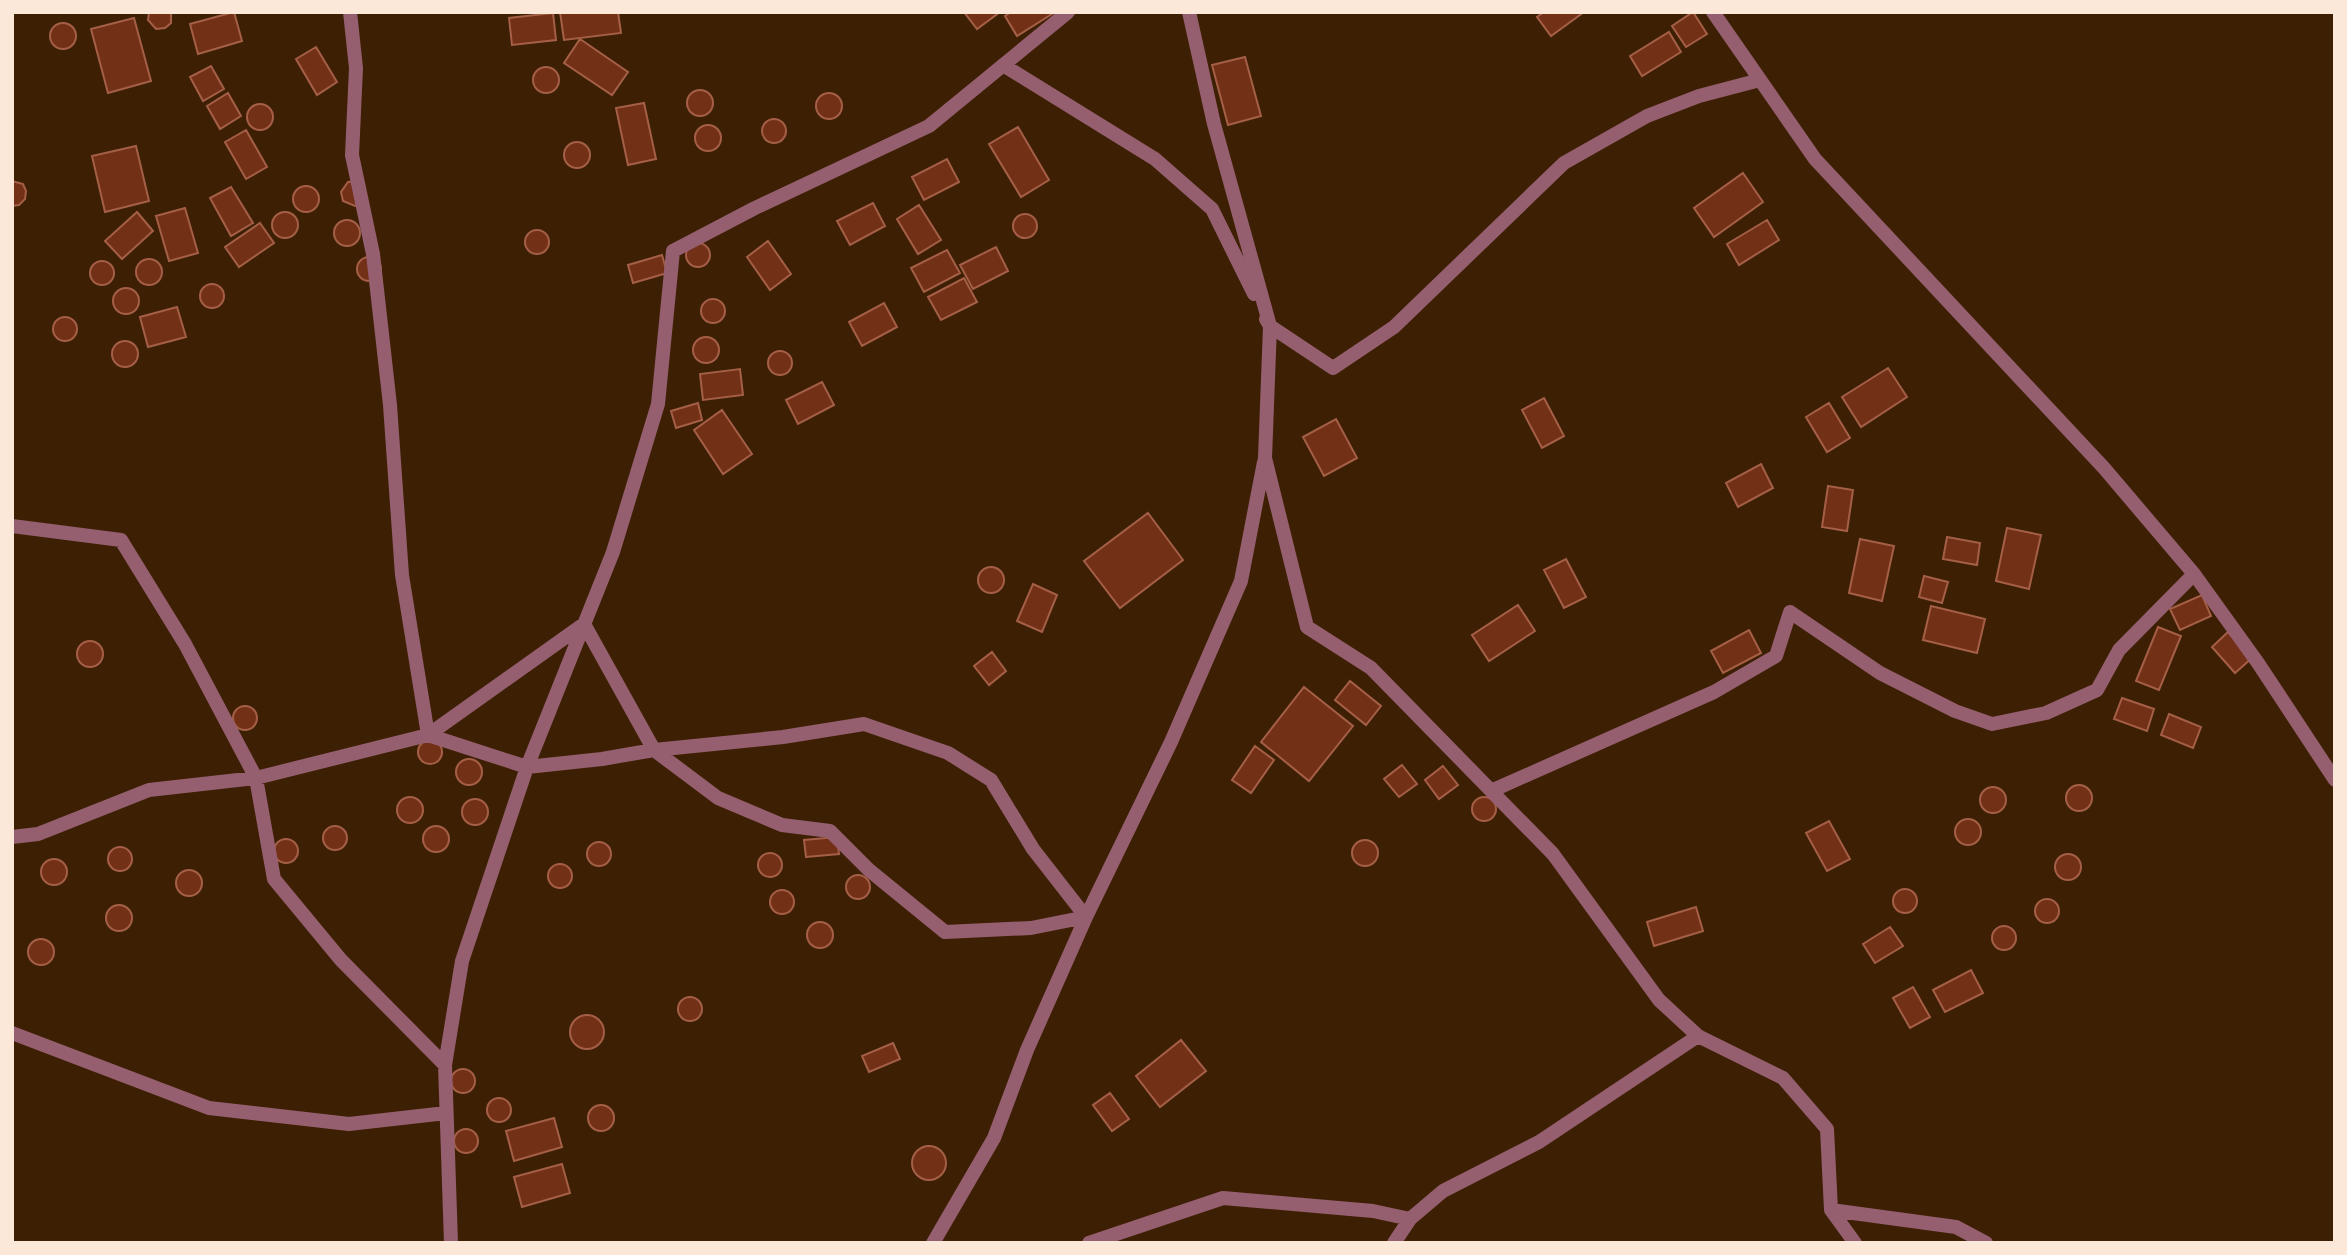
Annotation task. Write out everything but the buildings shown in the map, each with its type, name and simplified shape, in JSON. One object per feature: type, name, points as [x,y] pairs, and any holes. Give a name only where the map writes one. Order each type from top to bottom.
[{"type":"street","points":[[350,12],[356,68],[352,155],[373,254],[390,405],[402,575],[428,735]]},
{"type":"street","points":[[451,1243],[445,1065],[462,961],[527,767],[613,552],[658,404],[673,251],[755,208],[929,125],[1068,12]]},
{"type":"street","points":[[933,1243],[994,1138],[1027,1050],[1086,917],[1171,742],[1241,581],[1265,458],[1270,326],[1214,124],[1189,12]]},
{"type":"street","points":[[1713,12],[1815,159],[2104,468],[2194,574],[2258,663],[2335,780]]},
{"type":"street","points":[[1003,65],[1155,159],[1212,209],[1270,326],[1333,368],[1394,327],[1564,163],[1647,117],[1699,96],[1760,80]]},
{"type":"street","points":[[1265,458],[1307,627],[1371,668],[1553,855],[1659,1000],[1699,1037],[1783,1078],[1827,1129],[1831,1210],[1855,1243]]},
{"type":"street","points":[[12,526],[121,540],[185,644],[256,778],[274,879],[341,960],[445,1065]]},
{"type":"street","points":[[1491,791],[1714,692],[1776,656],[1790,612],[1880,673],[1955,711],[1992,724],[2046,713],[2097,690],[2119,650],[2194,574]]},
{"type":"street","points":[[12,837],[38,834],[149,789],[256,778],[428,735],[584,624]]},
{"type":"street","points":[[584,624],[654,750],[718,798],[782,825],[830,831],[869,870],[945,932],[1031,928],[1086,917]]},
{"type":"street","points":[[428,735],[527,767],[654,750],[783,737],[864,724],[948,753],[991,780],[1033,849],[1086,917]]},
{"type":"street","points":[[12,1033],[209,1108],[349,1124],[446,1113]]},
{"type":"street","points":[[1394,1243],[1410,1219],[1443,1191],[1539,1142],[1699,1037]]},
{"type":"street","points":[[1089,1243],[1223,1198],[1373,1211],[1410,1219]]},
{"type":"street","points":[[1831,1210],[1956,1227],[1986,1243]]}]
